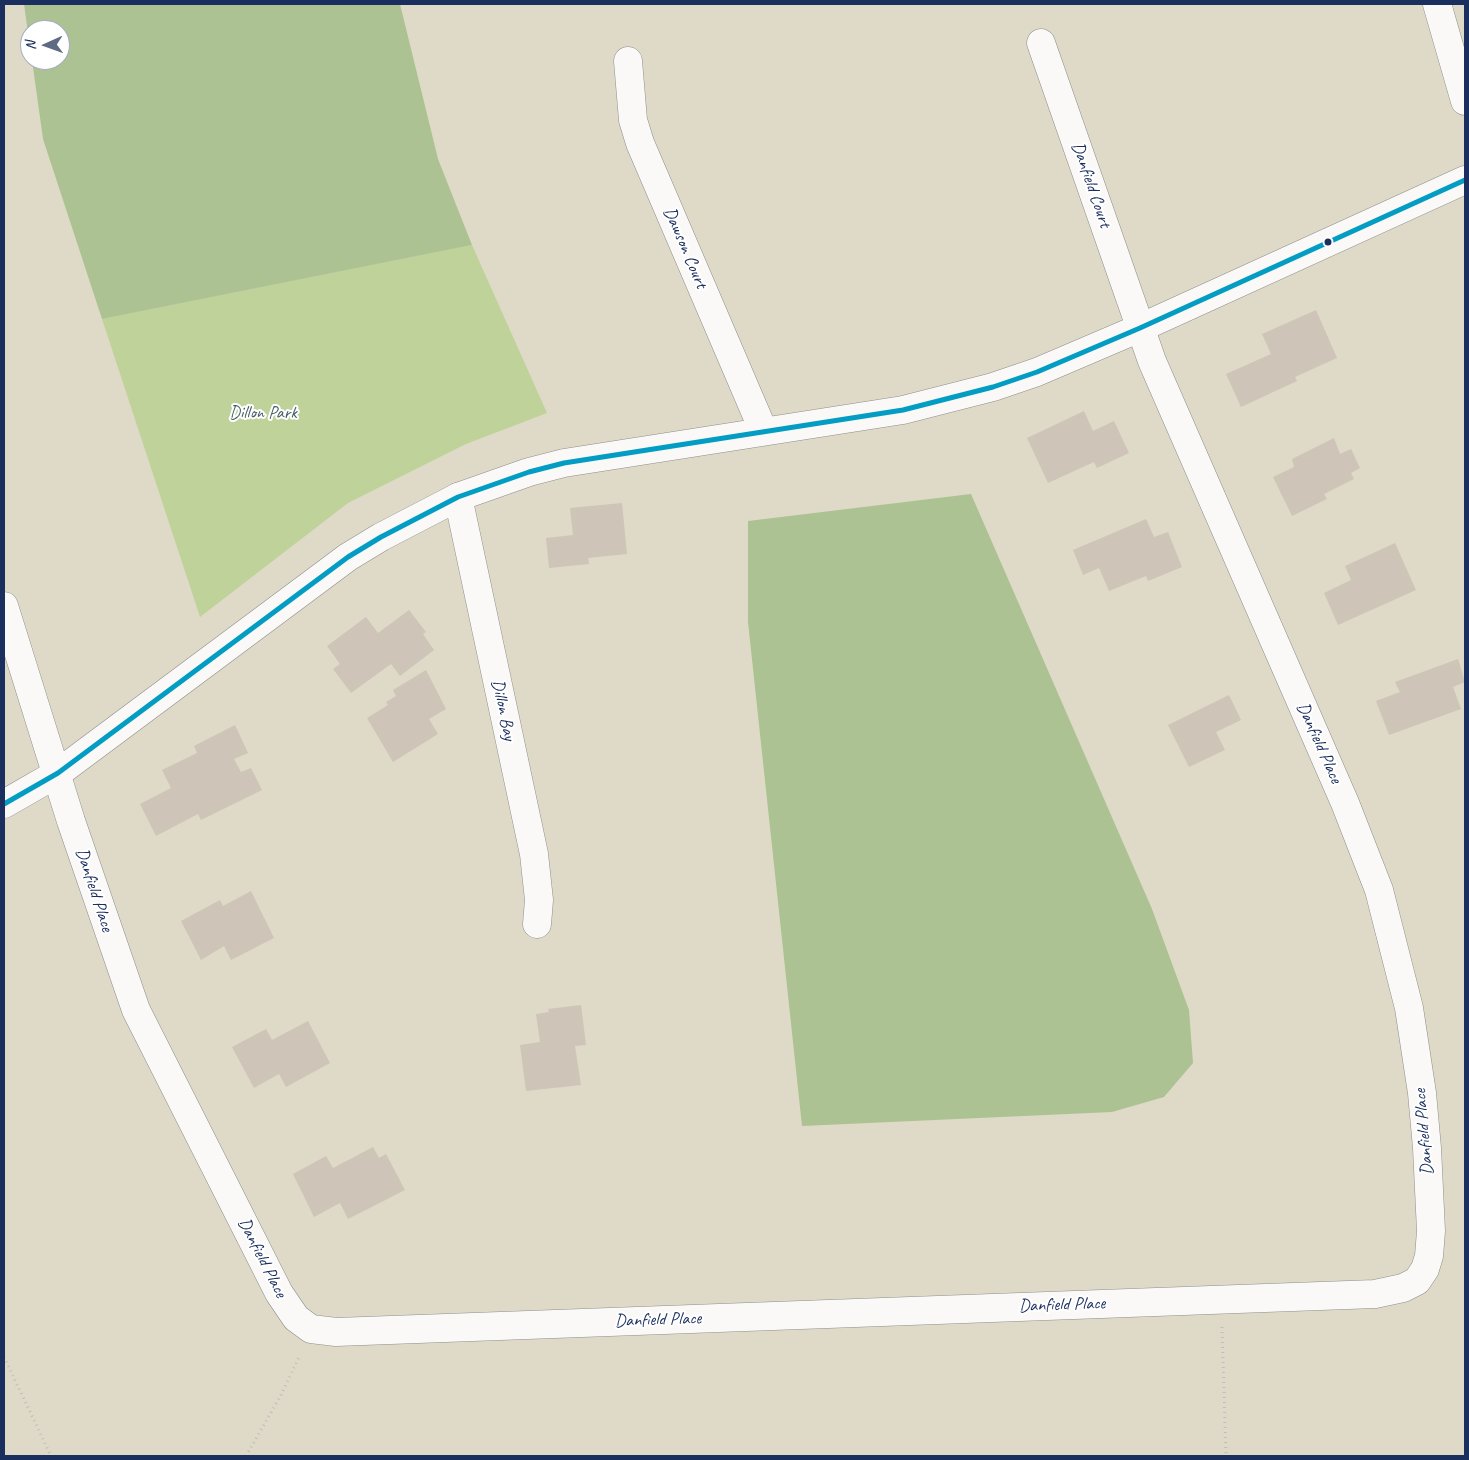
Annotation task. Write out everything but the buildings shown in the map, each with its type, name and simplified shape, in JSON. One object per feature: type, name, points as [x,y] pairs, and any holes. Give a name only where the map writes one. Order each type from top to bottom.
[{"type":"street","points":[[1437,4],[1465,101]]},
{"type":"street","name":"Danfield Court","points":[[1041,42],[1140,328]]},
{"type":"street","name":"Dawson Court","points":[[628,61],[633,120],[640,143],[763,430]]},
{"type":"street","points":[[4,804],[58,773],[348,557],[381,537],[458,497],[528,472],[564,463],[763,430],[865,417],[945,401],[1037,372],[1140,328],[1465,180]]},
{"type":"street","name":"Danfield Place","points":[[4,606],[58,773],[71,821],[136,1010],[280,1293],[296,1318],[311,1329],[356,1331],[1375,1294],[1403,1288],[1417,1281],[1425,1269],[1430,1244],[1427,1148],[1422,1093],[1409,1008],[1390,929],[1370,863],[1152,361],[1140,328]]},
{"type":"street","name":"Dillon Bay","points":[[458,497],[534,854],[539,900],[537,924]]},
{"type":"path","points":[[1221,1299],[1226,1456]]},
{"type":"path","points":[[246,1456],[281,1394],[311,1329]]},
{"type":"path","points":[[4,1357],[51,1456]]},
{"type":"green space","points":[[24,4],[400,4],[438,159],[472,245],[102,319],[43,139],[33,70],[70,70],[70,20],[26,20]]},
{"type":"green space","name":"Dillon Park","points":[[472,245],[547,413],[466,444],[348,503],[200,617],[102,319]]},
{"type":"green space","points":[[971,494],[1152,909],[1189,1010],[1193,1063],[1164,1097],[1112,1112],[802,1126],[748,622],[748,521]]},
{"type":"transit line","points":[[4,804],[58,773],[348,557],[381,537],[458,497],[529,472],[564,463],[903,410],[993,387],[1037,372],[1140,328],[1465,180]]}]
